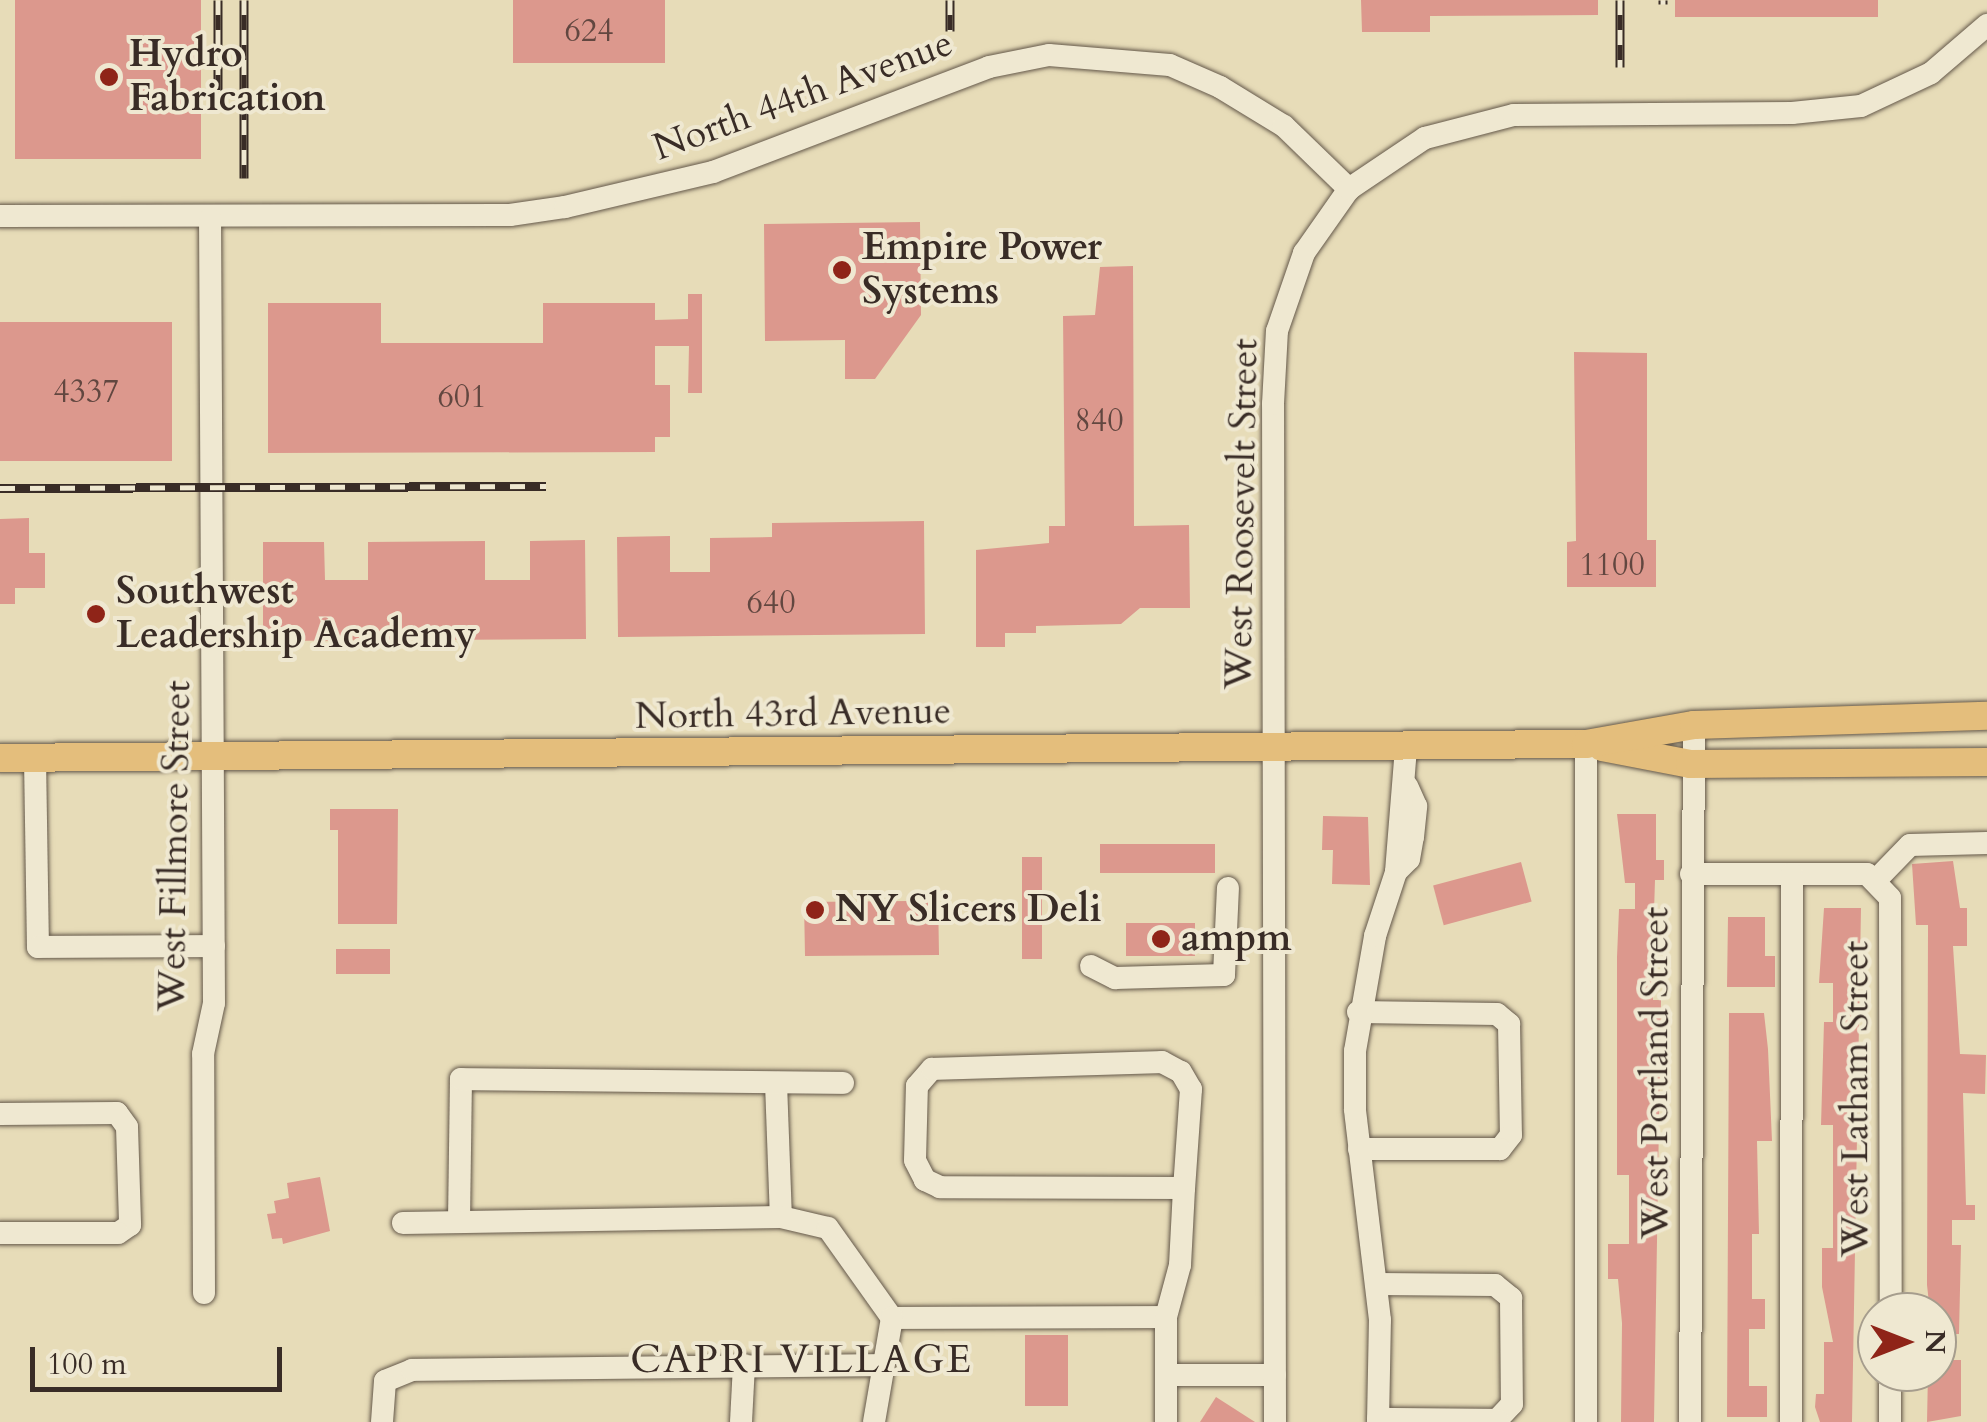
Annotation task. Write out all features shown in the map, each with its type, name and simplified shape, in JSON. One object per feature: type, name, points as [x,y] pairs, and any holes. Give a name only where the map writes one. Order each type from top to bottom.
[{"type":"main road","name":"North 43rd Avenue","points":[[0,758],[1586,744],[1694,725],[1987,716]]},
{"type":"main road","name":"North 43rd Avenue","points":[[1586,744],[1690,764],[1987,762]]},
{"type":"street","name":"West Roosevelt Street","points":[[1276,1422],[1273,748],[1278,331],[1304,253],[1349,189],[1425,138],[1514,115],[1792,113],[1862,106],[1917,82],[1978,39],[1987,25]]},
{"type":"street","name":"North 44th Avenue","points":[[0,216],[210,219],[510,215],[565,208],[713,172],[989,67],[1049,55],[1107,55],[1183,71],[1284,126],[1349,189]]},
{"type":"street","name":"West Fillmore Street","points":[[204,1293],[203,1054],[214,1002],[210,219]]},
{"type":"street","name":"West Portland Street","points":[[1690,1422],[1690,764],[1694,725]]},
{"type":"street","points":[[1586,744],[1586,1422]]},
{"type":"street","points":[[1376,1284],[1495,1285],[1511,1298],[1512,1404],[1497,1420],[1378,1420],[1376,1284],[1359,1148],[1358,1012],[1396,872],[1409,859],[1413,837],[1416,806],[1407,786],[1406,747]]},
{"type":"street","points":[[35,758],[38,948],[214,946]]},
{"type":"street","points":[[1691,874],[1792,874],[1880,884],[1910,845],[1987,842]]},
{"type":"street","points":[[1791,1422],[1792,874]]},
{"type":"street","name":"West Latham Street","points":[[1880,884],[1891,906],[1891,1292]]},
{"type":"street","points":[[1091,966],[1115,978],[1224,975],[1228,888]]},
{"type":"street","points":[[1358,1012],[1497,1014],[1509,1024],[1511,1135],[1500,1149],[1359,1148]]},
{"type":"street","points":[[1166,1422],[1171,1374],[1166,1317],[1180,1265],[1191,1090],[1181,1072],[1162,1062],[948,1066],[932,1069],[917,1086],[915,1160],[925,1180],[940,1187],[1184,1188]]},
{"type":"street","points":[[460,1221],[461,1079],[843,1083]]},
{"type":"street","points":[[776,1083],[782,1217]]},
{"type":"street","points":[[0,1114],[117,1113],[126,1127],[130,1225],[118,1233],[0,1234]]},
{"type":"street","points":[[403,1224],[782,1217],[828,1228],[892,1318],[880,1365],[874,1422]]},
{"type":"street","points":[[892,1318],[1166,1317]]},
{"type":"street","points":[[741,1422],[744,1365]]},
{"type":"street","points":[[382,1422],[385,1381],[412,1370],[880,1365]]},
{"type":"street","points":[[1171,1374],[1275,1374]]},
{"type":"street","points":[[1890,1392],[1890,1422]]},
{"type":"building","name":"Hydro Fabrication","points":[[15,0],[201,0],[201,159],[15,159]]},
{"type":"building","points":[[513,0],[665,0],[665,63],[513,63]]},
{"type":"building","points":[[1361,0],[1598,0],[1598,15],[1430,16],[1430,32],[1362,32]]},
{"type":"building","points":[[1675,0],[1878,0],[1878,17],[1675,17]]},
{"type":"building","name":"Empire Power Systems","points":[[920,222],[921,315],[875,379],[845,379],[845,340],[765,341],[764,224]]},
{"type":"building","points":[[1133,266],[1134,526],[1189,525],[1190,608],[1140,608],[1121,624],[1036,626],[1036,633],[1005,633],[1005,647],[976,647],[976,550],[1049,543],[1049,526],[1065,526],[1063,316],[1095,315],[1100,267]]},
{"type":"building","points":[[688,294],[702,294],[702,393],[688,393],[689,346],[655,346],[655,385],[670,385],[670,437],[655,437],[655,452],[268,453],[268,303],[381,303],[381,343],[543,343],[543,303],[655,303],[655,320],[688,319]]},
{"type":"building","points":[[0,322],[172,322],[172,461],[0,461]]},
{"type":"building","points":[[1574,352],[1647,353],[1647,540],[1656,540],[1656,587],[1567,587],[1567,542],[1576,541]]},
{"type":"building","points":[[29,518],[29,553],[45,553],[45,588],[15,588],[15,604],[0,604],[0,519]]},
{"type":"building","points":[[924,521],[925,634],[618,637],[617,537],[670,536],[670,572],[710,572],[710,538],[772,537],[772,523]]},
{"type":"building","points":[[585,540],[586,639],[263,641],[263,542],[324,542],[325,580],[368,580],[368,542],[485,541],[485,580],[530,580],[530,541]]},
{"type":"building","points":[[330,809],[398,809],[397,924],[338,924],[338,830],[330,830]]},
{"type":"building","points":[[1617,814],[1656,814],[1656,860],[1664,860],[1664,880],[1655,880],[1653,944],[1653,1000],[1661,1000],[1654,1422],[1621,1422],[1622,1323],[1618,1279],[1608,1279],[1608,1244],[1629,1244],[1629,1175],[1617,1175],[1617,957],[1619,909],[1635,909],[1635,883],[1625,883]]},
{"type":"building","points":[[1323,816],[1368,817],[1370,885],[1332,884],[1333,850],[1322,850]]},
{"type":"building","points":[[1100,844],[1215,844],[1215,873],[1100,873]]},
{"type":"building","points":[[1022,857],[1042,857],[1042,959],[1022,959]]},
{"type":"building","points":[[1953,861],[1960,908],[1967,908],[1967,946],[1953,946],[1960,1054],[1986,1055],[1985,1094],[1963,1093],[1966,1205],[1975,1205],[1975,1220],[1952,1220],[1952,1245],[1961,1245],[1959,1334],[1957,1292],[1928,1292],[1927,1285],[1928,925],[1916,925],[1912,864]]},
{"type":"building","points":[[1521,862],[1532,902],[1444,925],[1433,886]]},
{"type":"building","points":[[909,894],[938,894],[939,955],[805,956],[804,902],[909,901]]},
{"type":"building","points":[[1824,908],[1861,908],[1852,1422],[1820,1422],[1815,1407],[1816,1394],[1824,1394],[1824,1342],[1833,1342],[1822,1287],[1822,1248],[1833,1248],[1833,1125],[1821,1125],[1824,1022],[1833,1022],[1833,983],[1819,983]]},
{"type":"building","points":[[1728,917],[1765,917],[1765,956],[1775,956],[1775,987],[1727,987]]},
{"type":"building","name":"ampm","points":[[1126,923],[1195,923],[1195,956],[1126,956]]},
{"type":"building","points":[[336,949],[390,949],[390,974],[336,974]]},
{"type":"building","points":[[1729,1013],[1764,1013],[1768,1049],[1772,1141],[1757,1141],[1759,1234],[1752,1234],[1752,1299],[1765,1299],[1765,1329],[1749,1329],[1749,1386],[1767,1386],[1767,1417],[1727,1417]]},
{"type":"building","points":[[320,1177],[330,1231],[283,1244],[282,1238],[272,1239],[267,1214],[276,1213],[274,1201],[289,1198],[287,1183]]},
{"type":"building","points":[[1025,1335],[1068,1335],[1068,1406],[1025,1406]]},
{"type":"building","points":[[1957,1360],[1961,1360],[1961,1416],[1927,1422],[1928,1392],[1957,1392]]},
{"type":"building","points":[[1216,1397],[1255,1422],[1200,1422]]},
{"type":"railway","points":[[218,0],[218,91]]},
{"type":"railway","points":[[244,0],[244,178]]},
{"type":"railway","points":[[950,0],[950,31]]},
{"type":"railway","points":[[1620,0],[1620,67]]},
{"type":"railway","points":[[0,488],[546,486]]},
{"type":"place","name":"Hydro Fabrication","points":[[109,77]]},
{"type":"place","name":"Empire Power Systems","points":[[842,270]]},
{"type":"place","name":"Southwest Leadership Academy","points":[[96,614]]},
{"type":"place","name":"NY Slicers Deli","points":[[815,910]]},
{"type":"place","name":"ampm","points":[[1161,939]]},
{"type":"district","name":"CAPRI VILLAGE","points":[[802,1360]]}]
